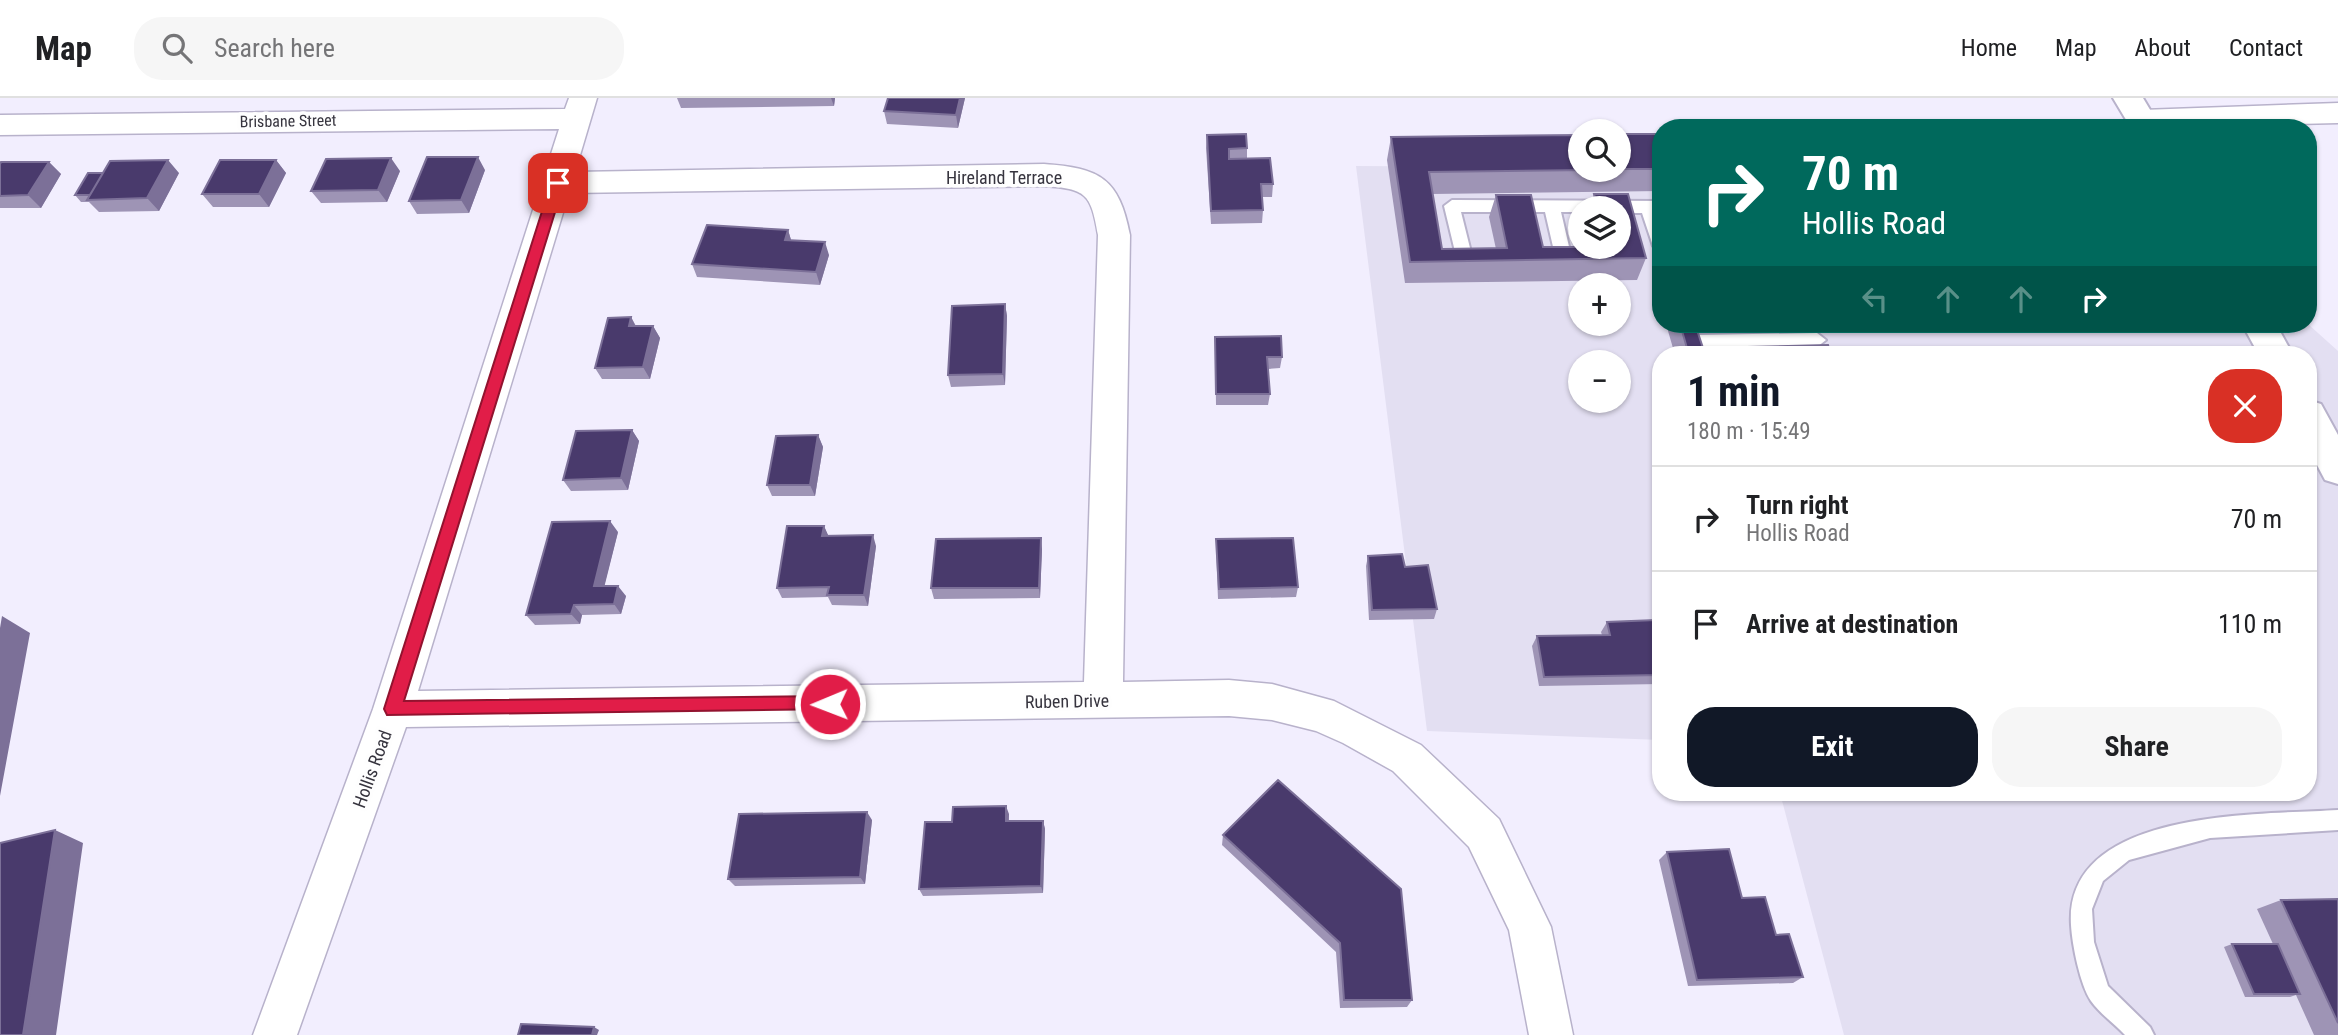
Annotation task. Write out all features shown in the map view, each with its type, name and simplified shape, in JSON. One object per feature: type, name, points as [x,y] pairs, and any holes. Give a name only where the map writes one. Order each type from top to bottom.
[{"type":"main road","points":[[2317,430],[2338,469]]},
{"type":"street","name":"Brisbane Street","points":[[0,125],[346,109],[580,108]]},
{"type":"street","name":"Hollis Road","points":[[275,1035],[393,709],[580,108]]},
{"type":"street","points":[[2139,115],[2338,113]]},
{"type":"street","name":"Hireland Terrace","points":[[558,183],[1044,176],[1080,177],[1097,187],[1109,202],[1114,235],[1102,701]]},
{"type":"street","name":"Ruben Drive","points":[[393,709],[1229,698],[1272,702],[1320,714],[1407,758],[1484,834],[1530,927],[1551,1035]]},
{"type":"lane","points":[[1466,264],[1452,206],[1652,207]]},
{"type":"lane","points":[[1552,206],[1565,264]]},
{"type":"lane","points":[[1698,342],[1816,340]]},
{"type":"lane","points":[[2142,1035],[2099,993],[2083,943],[2081,909],[2095,874],[2123,851],[2210,828],[2338,820]]},
{"type":"shaded area","points":[[1356,166],[1568,167],[1568,182],[1631,182],[1631,168],[1652,168],[1652,333],[2317,332],[2338,351],[2338,1035],[1844,1035],[1782,801],[2317,801],[2317,346],[1652,346],[1652,740],[1427,731]]},
{"type":"building","points":[[888,98],[960,98],[956,115],[884,111]]},
{"type":"building","points":[[1246,134],[1247,148],[1229,149],[1229,159],[1270,158],[1273,184],[1261,184],[1263,210],[1211,211],[1207,135]]},
{"type":"building","points":[[1631,134],[1652,134],[1652,169],[1631,169]]},
{"type":"building","points":[[1568,135],[1568,170],[1429,172],[1442,249],[1507,248],[1496,195],[1531,195],[1543,247],[1568,247],[1568,259],[1587,259],[1410,262],[1391,137]]},
{"type":"building","points":[[427,157],[478,157],[461,200],[409,201]]},
{"type":"building","points":[[391,158],[378,190],[311,191],[326,159]]},
{"type":"building","points":[[168,160],[147,198],[87,200],[110,161]]},
{"type":"building","points":[[220,160],[276,160],[259,194],[202,194]]},
{"type":"building","points":[[1,162],[49,162],[28,195],[0,196]]},
{"type":"building","points":[[88,173],[103,173],[90,195],[75,195]]},
{"type":"building","points":[[1594,194],[1628,194],[1629,196]]},
{"type":"building","points":[[1631,205],[1646,258],[1631,258]]},
{"type":"building","points":[[707,225],[788,230],[785,240],[825,242],[816,272],[692,264]]},
{"type":"building","points":[[1005,304],[1003,374],[948,375],[952,306]]},
{"type":"building","points":[[631,317],[629,326],[653,326],[643,367],[595,368],[608,318]]},
{"type":"building","points":[[1683,333],[1698,333],[1702,346],[1686,346]]},
{"type":"building","points":[[1281,336],[1282,357],[1267,357],[1270,394],[1216,394],[1215,337]]},
{"type":"building","points":[[632,430],[621,478],[563,480],[576,431]]},
{"type":"building","points":[[818,435],[810,485],[767,485],[776,436]]},
{"type":"building","points":[[610,521],[594,586],[618,586],[614,604],[574,605],[571,614],[526,615],[552,522]]},
{"type":"building","points":[[787,526],[824,526],[822,536],[873,535],[864,595],[827,595],[829,587],[777,588]]},
{"type":"building","points":[[1041,538],[1039,588],[931,588],[936,539]]},
{"type":"building","points":[[1293,538],[1298,587],[1219,589],[1216,539]]},
{"type":"building","points":[[1402,554],[1405,567],[1428,565],[1437,609],[1372,610],[1368,556]]},
{"type":"building","points":[[1652,620],[1652,675],[1544,677],[1537,636],[1610,635],[1607,622]]},
{"type":"building","points":[[1278,780],[1401,889],[1412,1000],[1344,1000],[1340,943],[1223,835]]},
{"type":"building","points":[[1006,806],[1006,821],[1043,821],[1041,886],[919,889],[925,822],[952,822],[953,807]]},
{"type":"building","points":[[867,812],[860,877],[728,879],[739,814]]},
{"type":"building","points":[[55,830],[23,1035],[0,1035],[0,843]]},
{"type":"building","points":[[1729,849],[1742,898],[1765,897],[1776,935],[1789,934],[1803,977],[1697,980],[1667,852]]},
{"type":"building","points":[[2338,899],[2338,1023],[2281,900]]},
{"type":"building","points":[[2232,944],[2278,944],[2300,994],[2254,994]]},
{"type":"building","points":[[521,1024],[594,1027],[592,1035],[518,1035]]},
{"type":"route","points":[[558,183],[393,709],[830,704]]}]
